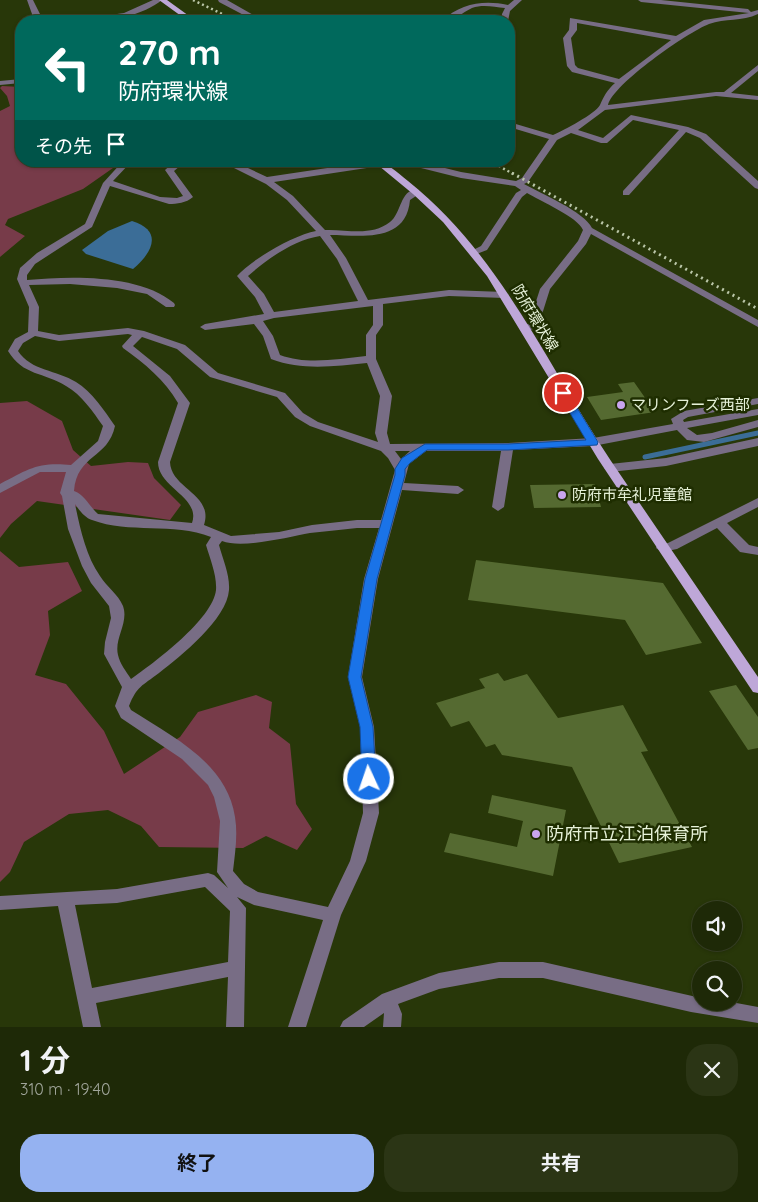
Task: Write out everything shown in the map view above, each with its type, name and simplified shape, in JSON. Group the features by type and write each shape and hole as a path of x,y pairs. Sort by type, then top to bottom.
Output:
{"main road":[{"path":"160,0 183,15"},
{"name":"防府環状線","path":"385,167 446,220 474,252 504,295 593,442 662,548 758,688"}],"street":[{"path":"30,0 36,15"},
{"path":"120,15 160,0"},
{"path":"224,0 221,1 248,15"},
{"path":"505,15 509,7 519,0"},
{"path":"641,0 757,12"},
{"path":"456,15 474,5 490,4 509,7"},
{"path":"603,108 604,101 621,82 693,28 709,22 742,18 757,12"},
{"path":"621,82 575,70 571,66 568,38 574,30 573,20 678,40"},
{"path":"727,94 728,91 758,67"},
{"path":"0,83 15,82"},
{"path":"474,252 484,248 519,195 525,180 554,138 570,130 603,108 727,94 758,98"},
{"path":"570,130 604,141 631,117 684,129 703,136 757,184"},
{"path":"515,126 554,138"},
{"path":"626,192 684,129"},
{"path":"33,333 31,325 35,310 33,299 23,283 22,274 29,263 41,254 62,244 90,224 93,211 112,176 124,167"},
{"path":"108,183 118,183 166,202 180,202 188,197 169,170 173,167"},
{"path":"238,167 267,180 324,233 356,281 364,303"},
{"path":"267,180 348,167"},
{"path":"429,167 521,187 571,214 586,225 588,230 583,242 545,289 534,325 525,329"},
{"path":"272,315 267,310 260,296 242,276 294,240 324,233 378,234 401,218 405,212 406,199 416,192"},
{"path":"588,230 596,232 758,324"},
{"path":"23,283 57,282 116,285 147,291 170,305"},
{"path":"204,327 257,320 272,315 449,293 504,295"},
{"path":"378,302 378,325 371,335 370,359 384,385 386,396 381,433 385,448 393,456 400,469"},
{"path":"257,320 268,336 275,357 284,362 310,363 370,359"},
{"path":"129,688 111,654 112,640 117,625 117,606 93,576 73,525 66,493 72,469 80,460 100,446 108,436 109,426 88,399 71,384 37,371 17,358 13,351 19,342 33,333 59,338 128,331 140,333 180,347 214,375 281,395 299,415 314,424 385,448 508,447 593,442 680,428 758,412"},
{"path":"140,333 127,346 146,359 175,387 184,403 164,462 164,472 173,482 190,495 198,507 200,522 197,527"},
{"path":"758,401 684,414 677,419 680,428 691,438 702,439 758,423"},
{"path":"610,468 666,462 758,442"},
{"path":"297,1027 333,915 358,861 371,813 367,727 355,677 371,579 400,469 406,460 425,447"},
{"path":"498,507 508,447"},
{"path":"0,489 37,469 49,467 72,469"},
{"path":"397,486 458,490"},
{"path":"66,493 76,496 84,509 94,517 118,521 197,527 230,540 279,536 312,529 357,524 386,524"},
{"path":"662,548 672,546 758,502"},
{"path":"718,523 745,549 758,550"},
{"path":"219,536 212,545 222,580 221,598 206,620 180,647 149,674 129,688 122,706 126,714 195,760 221,792 227,814 228,844 225,872 238,889 254,898 333,915"},
{"path":"0,903 117,896 208,880 238,908 235,1027"},
{"path":"65,900 92,1027"},
{"path":"86,997 236,968"},
{"path":"349,1027 388,1000 439,981 499,970 543,970 691,1004 758,1015"},
{"path":"388,1000 393,1014 392,1027"}],"shaded area":[{"path":"2,86 15,87 15,167 113,168 83,189 8,219 5,225 25,236 0,257 0,111 10,106 7,96 0,88"},
{"path":"27,401 62,421 73,450 91,466 128,462 148,463 154,478 181,505 170,520 37,501 11,524 0,538 0,403"},
{"path":"0,551 19,567 68,562 82,591 48,611 50,635 35,675 66,684 104,731 124,774 180,737 198,712 256,695 272,702 269,728 290,744 296,804 312,829 297,850 266,836 243,848 159,847 141,826 108,810 69,814 24,842 10,872 0,882"}],"water":[{"path":"132,221 148,230 152,243 140,263 133,269 86,254 82,250 108,231"}],"building":[{"name":"マリンフーズ西部","path":"634,382 655,412 601,420 587,397 623,392 618,384"},
{"path":"595,484 601,507 534,508 530,485"},
{"path":"476,560 663,583 702,643 646,655 625,620 468,600"},
{"path":"498,673 504,681 527,674 558,718 623,705 648,751 641,752 692,847 619,863 572,767 502,755 495,744 486,747 469,721 451,727 436,703 485,688 479,679"},
{"path":"736,685 758,717 758,748 748,750 709,691"},
{"path":"492,795 566,810 553,876 444,852 450,833 517,847 523,821 488,813"}],"waterway":[{"path":"645,457 758,433"}],"railway":[{"path":"193,0 224,15"},
{"path":"501,167 515,175"},
{"path":"512,173 758,309"}],"place":[{"name":"マリンフーズ西部","path":"621,405"},
{"name":"防府市牟礼児童館","path":"562,495"},
{"name":"防府市立江泊保育所","path":"536,834"}],"route":[{"path":"369,779 367,727 355,677 371,579 400,475 400,469 406,460 425,447 508,447 593,442 563,393"}]}
